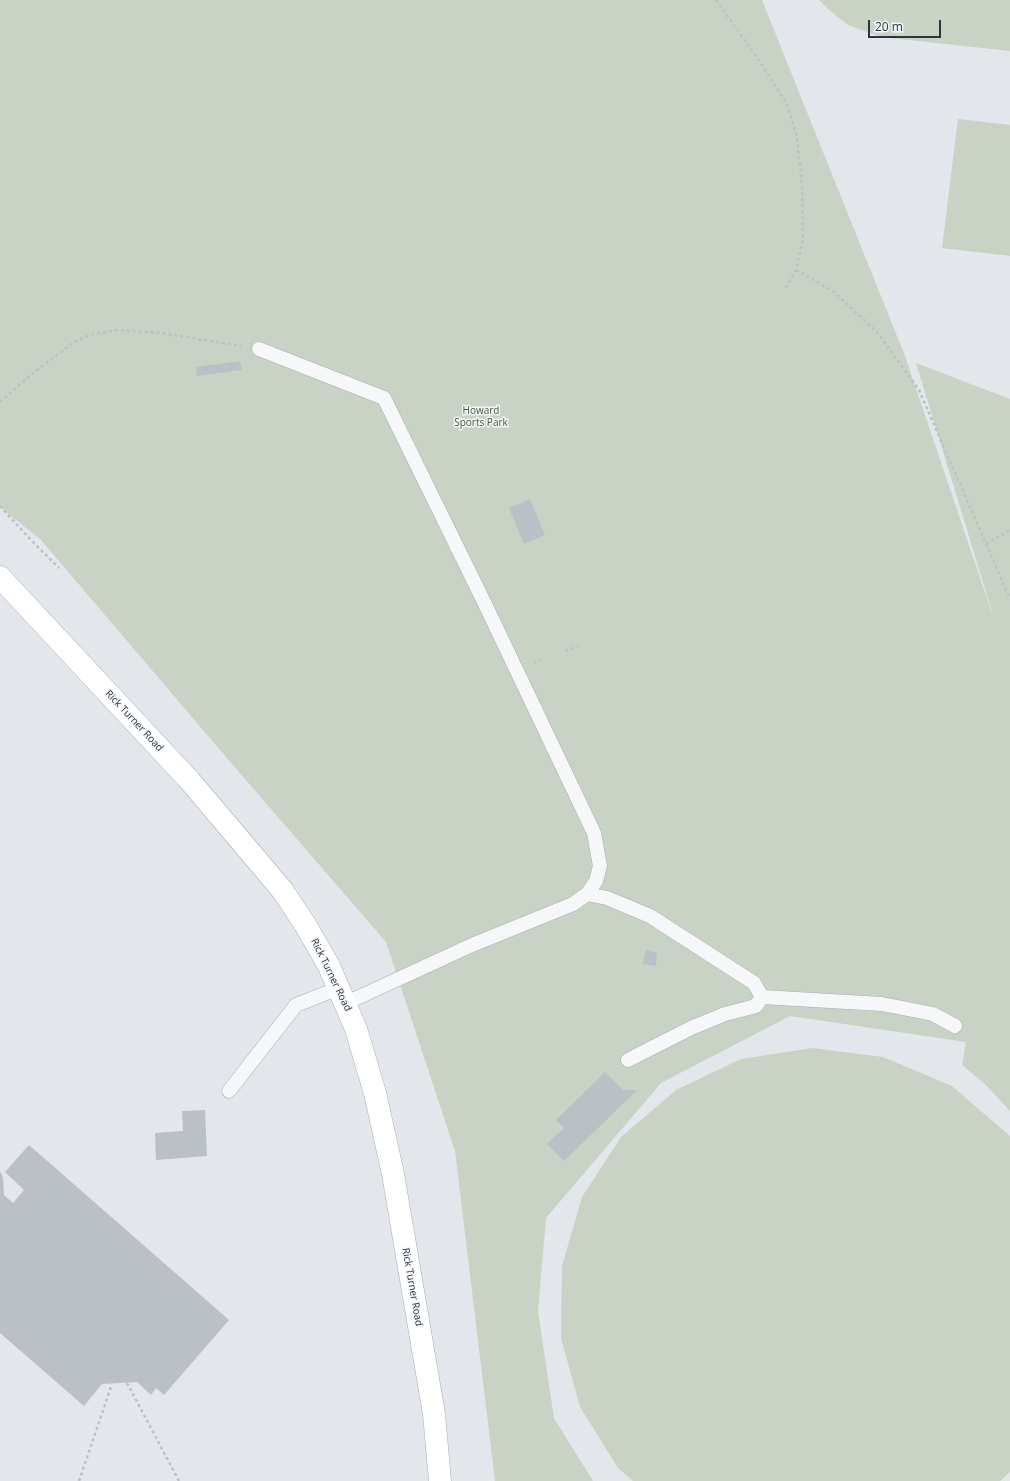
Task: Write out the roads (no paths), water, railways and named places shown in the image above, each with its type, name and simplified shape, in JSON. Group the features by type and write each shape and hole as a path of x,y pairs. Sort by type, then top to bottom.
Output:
{"main road":[{"name":"Rick Turner Road","path":"0,577 190,781 283,891 306,926 328,966 356,1030 375,1093 393,1174 434,1414 440,1481"}],"lane":[{"path":"229,1091 296,1005 342,996 572,904 587,894 596,881 600,866 594,833 384,398 259,349"},
{"path":"587,894 606,898 650,916 754,983 762,997"},
{"path":"762,997 882,1004 934,1014 955,1026"},
{"path":"628,1060 651,1047 725,1014 756,1006 762,997"}],"park label":[{"name":"Howard Sports Park","path":"481,416"}]}
